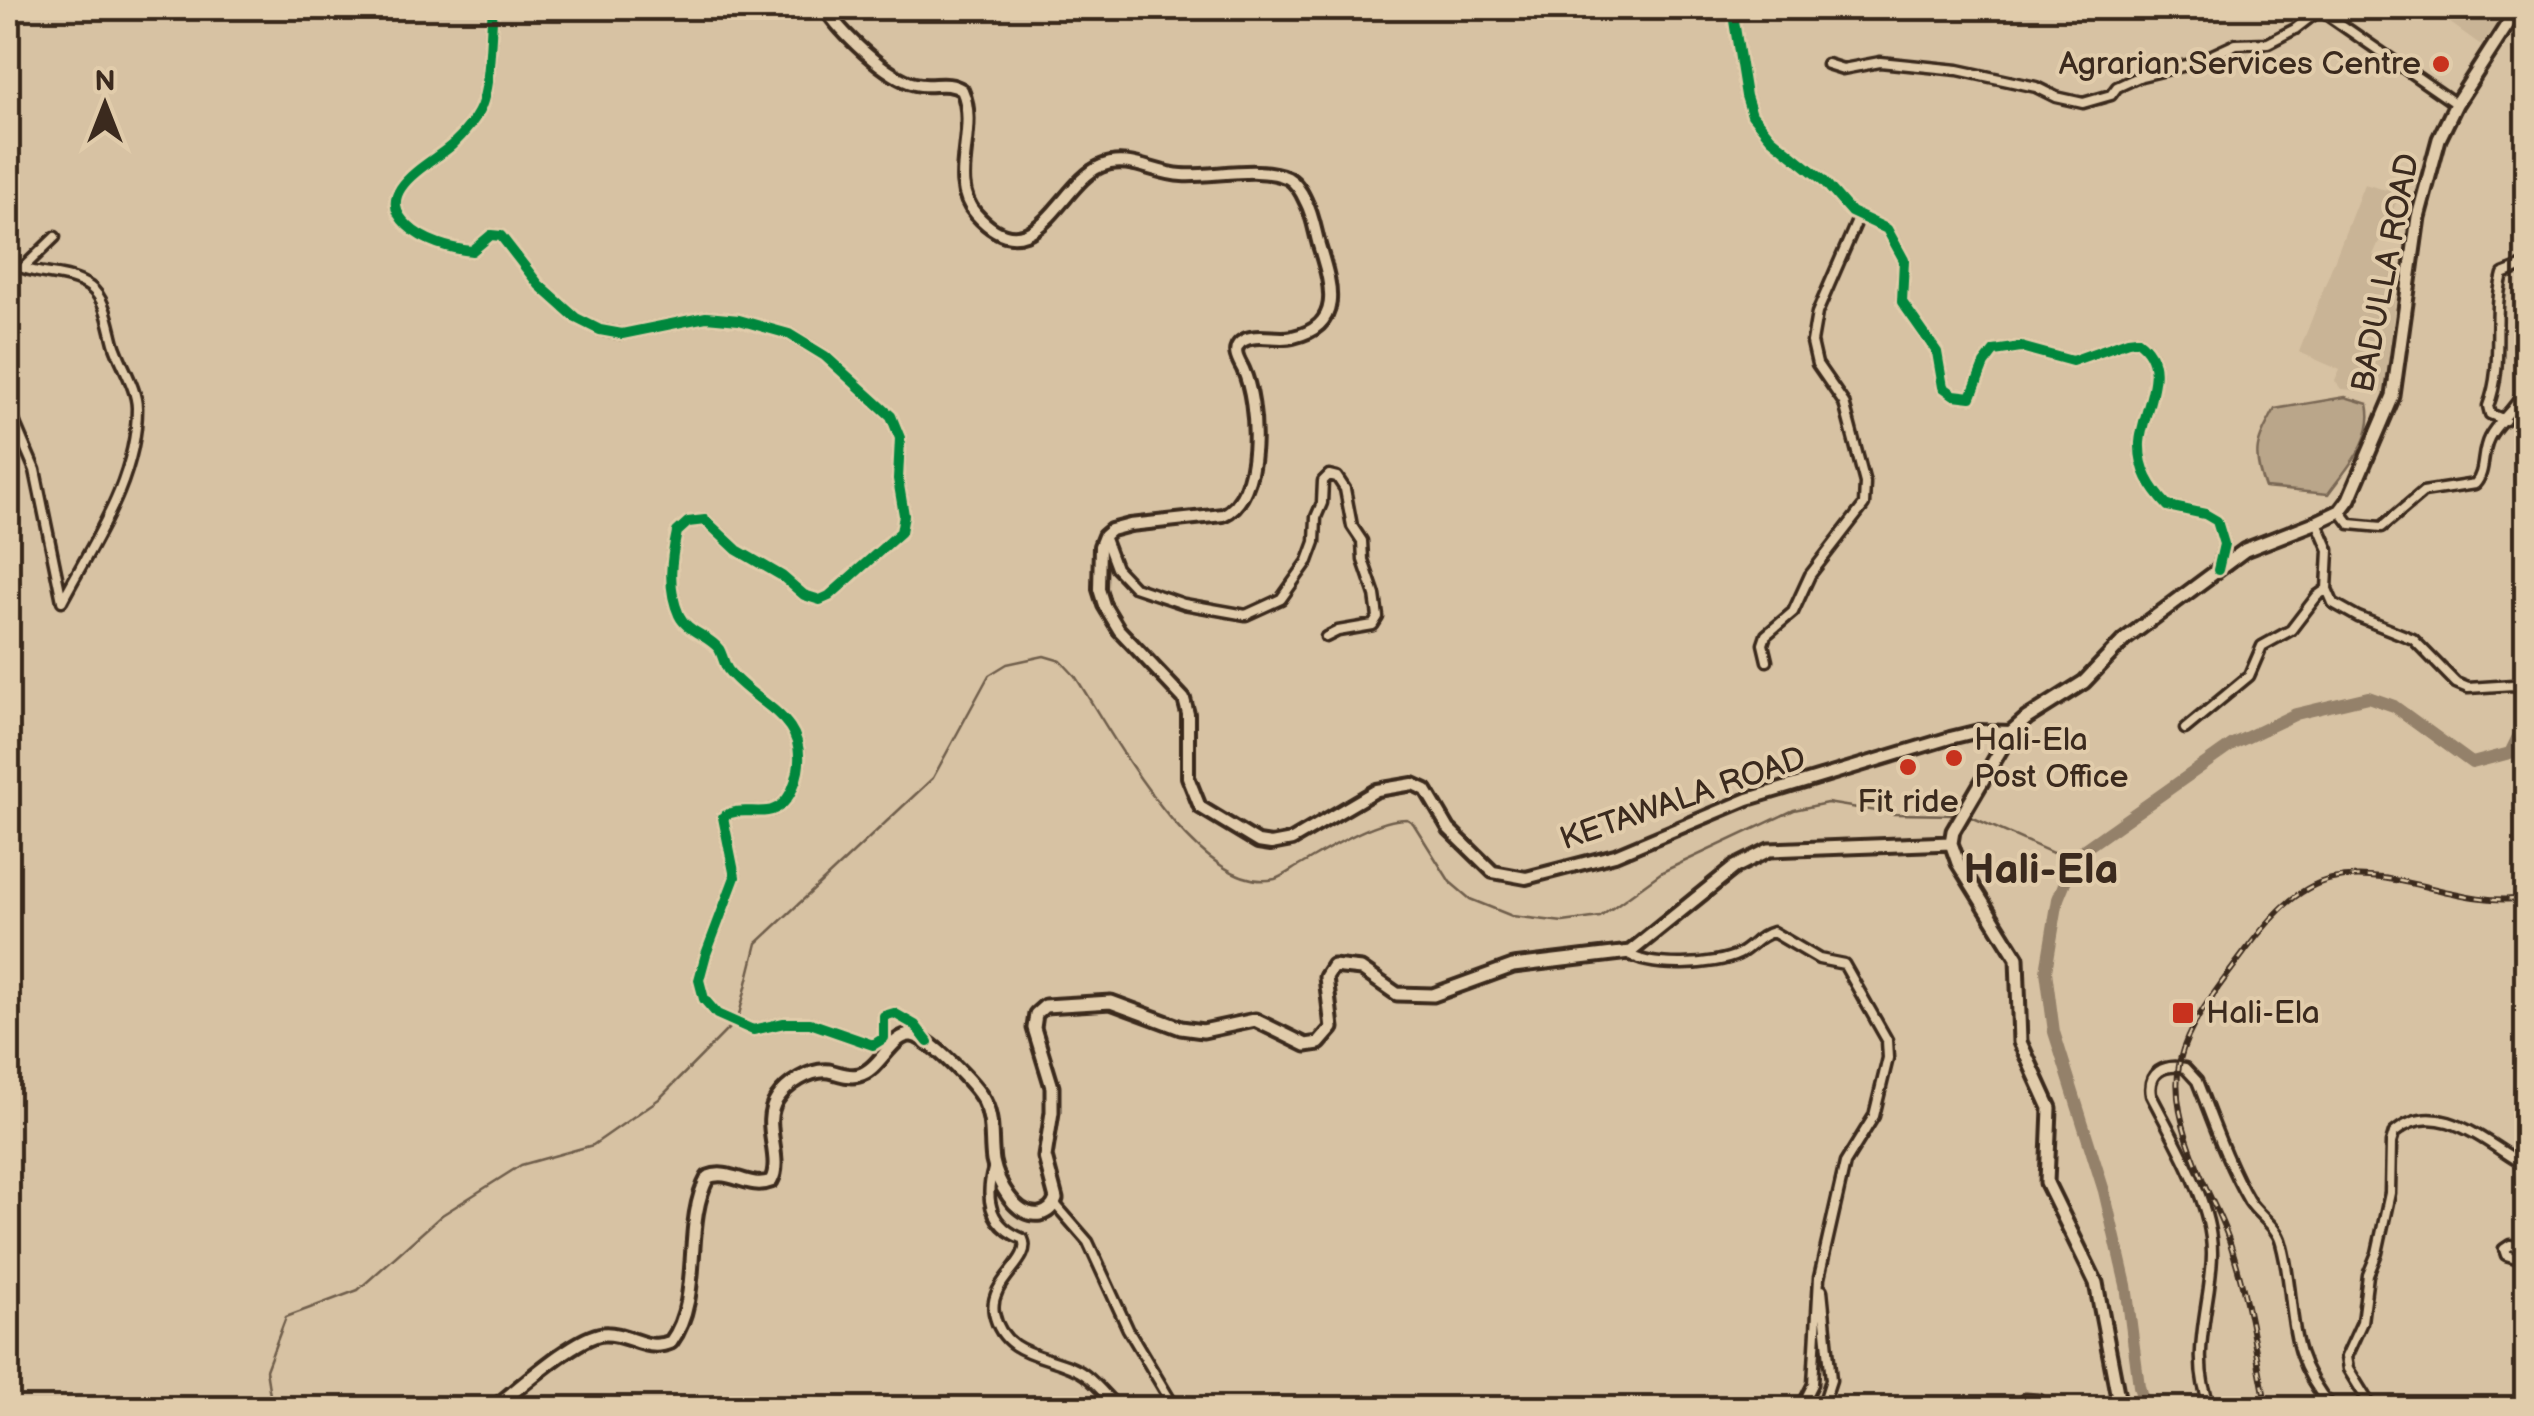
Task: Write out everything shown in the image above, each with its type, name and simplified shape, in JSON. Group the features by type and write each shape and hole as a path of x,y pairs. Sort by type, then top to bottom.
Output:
{"highway":[{"name":"BADULLA ROAD","path":"2340,511 2392,396 2418,217 2439,139 2456,104 2518,8"},
{"path":"2120,1408 2096,1283 2047,1183 2050,1108 2020,1042 2017,958 1958,863 1951,843 1954,828 2011,732 2084,682 2124,640 2245,550 2340,511"},
{"path":"494,1408 590,1338 612,1334 656,1347 671,1342 686,1305 700,1196 708,1177 722,1173 754,1184 771,1181 776,1172 771,1138 774,1105 787,1089 815,1072 862,1075 904,1036 928,1042 982,1096 991,1123 994,1165 1020,1208 1039,1214 1055,1204 1056,1194 1045,1157 1052,1087 1034,1028 1036,1014 1045,1006 1110,1002 1203,1032 1254,1020 1306,1045 1319,1044 1332,1028 1326,977 1333,966 1361,969 1390,991 1421,996 1448,991 1513,966 1627,953 1735,866 1769,850 1951,843"}],"main road":[{"path":"825,8 870,56 900,80 924,86 954,85 962,90 970,126 964,194 976,214 1009,235 1021,235 1046,223 1086,176 1102,165 1119,162 1179,175 1270,174 1288,178 1298,186 1308,204 1333,295 1329,310 1317,325 1297,336 1242,341 1237,348 1237,360 1248,385 1254,460 1242,501 1223,516 1130,524 1104,536"},
{"name":"KETAWALA ROAD","path":"1104,536 1098,556 1104,605 1119,630 1179,692 1187,706 1187,762 1192,791 1200,807 1258,842 1292,840 1376,790 1413,784 1426,790 1448,829 1494,872 1526,878 1615,855 1766,793 1964,734 2011,732"}],"street":[{"path":"492,8 483,102 452,145 404,180 398,197 401,219 426,238 461,250 472,251 492,234 501,236 539,286 576,318 600,330 622,334 706,318 739,320 790,334 825,356 892,416 900,438 898,479 904,515 900,532 878,555 820,600 804,596 782,576 737,550 705,520 688,522 676,532 670,576 680,618 718,648 728,671 767,703 794,734 800,749 797,776 780,806 769,811 737,810 723,817 735,876 699,980 704,999 717,1014 745,1028 810,1023 873,1044 884,1038 884,1016 894,1013 915,1025 928,1042"},
{"path":"1732,8 1737,53 1752,115 1771,138 1823,180 1851,212 1887,228 1900,250 1905,270 1900,290 1902,302 1934,344 1943,387 1964,398 1975,392 1984,364 1994,351 2021,347 2072,361 2128,341 2137,340 2144,345 2154,366 2156,385 2140,445 2146,478 2168,506 2217,521 2224,544 2218,570"},
{"path":"1827,64 1843,68 1880,62 1958,70 2036,87 2056,97 2084,103 2111,95 2117,86 2142,76 2195,63 2236,44 2268,43 2295,30 2320,8 2456,104"},
{"path":"1766,661 1766,635 1792,612 1810,575 1864,505 1865,483 1844,403 1817,364 1812,342 1817,313 1859,216"},
{"path":"8,407 36,470 62,601 114,510 138,404 103,305 91,288 63,275 38,274 24,268 55,237"},
{"path":"2506,420 2490,414 2488,406 2499,338 2496,297 2503,274 2526,265"},
{"path":"2340,511 2350,524 2382,527 2423,492 2476,484 2481,478 2488,439 2517,407 2523,392"},
{"path":"1104,536 1116,568 1134,587 1184,604 1246,615 1281,599 1308,561 1315,542 1323,481 1329,475 1338,477 1345,489 1352,526 1362,541 1378,618 1373,625 1326,637"},
{"path":"2318,522 2329,550 2327,590 2333,603 2413,640 2456,683 2468,688 2513,684 2524,689"},
{"path":"2186,729 2249,676 2262,646 2292,630 2317,596 2327,590"},
{"path":"1627,953 1633,958 1663,963 1708,962 1740,954 1762,935 1773,932 1819,959 1844,964 1887,1040 1888,1058 1874,1116 1844,1162 1820,1278 1813,1384 1802,1408"},
{"path":"2211,1408 2200,1348 2212,1255 2210,1234 2191,1175 2151,1096 2149,1085 2155,1073 2166,1066 2185,1068 2197,1081 2252,1206 2281,1238 2294,1338 2304,1366 2332,1408"},
{"path":"2372,1408 2348,1370 2346,1356 2362,1322 2368,1275 2390,1193 2394,1133 2414,1122 2448,1120 2526,1166"},
{"path":"994,1165 987,1190 994,1215 1006,1233 1023,1239 1026,1246 996,1291 994,1310 999,1326 1014,1347 1084,1374 1118,1408"},
{"path":"1055,1204 1088,1242 1128,1330 1175,1408"},
{"path":"2526,1247 2510,1245 2504,1249 2506,1255 2526,1261"},
{"path":"1820,1278 1830,1380 1822,1408"},
{"path":"2018,1408 2025,1400 2039,1400 2044,1408"}],"shaded area":[{"path":"2459,8 2507,9 2481,45 2449,22"},
{"path":"2364,184 2400,194 2373,255 2400,265 2384,392 2341,389 2335,381 2340,370 2299,352"},
{"path":"2345,397 2368,404 2368,429 2358,452 2328,494 2265,488 2258,465 2258,447 2275,409"}],"waterway":[{"path":"738,1019 757,943 933,778 989,675 1007,664 1044,656 1061,661 1075,676 1134,769 1188,837 1217,862 1246,878 1275,879 1367,829 1407,819 1450,882 1470,899 1512,916 1563,922 1600,917 1662,872 1794,810 1827,803 1894,814 1956,815"},
{"path":"2145,1408 2126,1285 2104,1191 2054,1032 2046,971 2058,899 2073,862 2083,850 2233,744 2296,714 2368,697 2394,706 2472,763 2510,753 2526,720"},
{"path":"1969,816 2073,862"},
{"path":"272,1408 266,1370 286,1317 358,1290 442,1215 521,1165 593,1145 659,1099 732,1025"}],"railway":[{"path":"2267,1408 2237,1266 2180,1111 2177,1083 2180,1058 2189,1034 2222,982 2264,928 2294,897 2319,883 2356,876 2477,897 2526,898"}],"cycle path":[{"path":"493,8 488,79 481,107 456,141 400,190 396,201 398,213 408,226 438,243 472,251 491,235 501,236 539,285 576,318 600,330 622,334 706,317 739,320 789,334 825,356 891,416 900,438 898,479 904,515 901,532 829,596 820,600 804,595 782,576 737,550 705,520 688,522 677,532 672,584 675,605 683,621 714,644 728,670 787,724 799,752 796,780 781,805 768,811 737,812 723,817 735,877 699,980 704,999 717,1014 753,1030 784,1023 810,1023 873,1045 884,1038 884,1016 894,1013 915,1025 928,1042"},
{"path":"1732,8 1752,115 1771,138 1823,180 1851,212 1887,229 1904,260 1902,302 1937,352 1943,387 1954,395 1971,397 1984,364 1994,351 2021,347 2072,361 2128,341 2137,340 2148,350 2155,375 2140,443 2144,470 2168,506 2205,514 2217,521 2224,544 2218,570"}],"place":[{"name":"Agrarian Services Centre","path":"2441,64"},
{"name":"Hali-Ela Post Office","path":"1954,758"},
{"name":"Fit ride","path":"1908,767"},
{"name":"Hali-Ela","path":"2183,1013"}],"district":[{"name":"Hali-Ela","path":"2041,870"}]}
